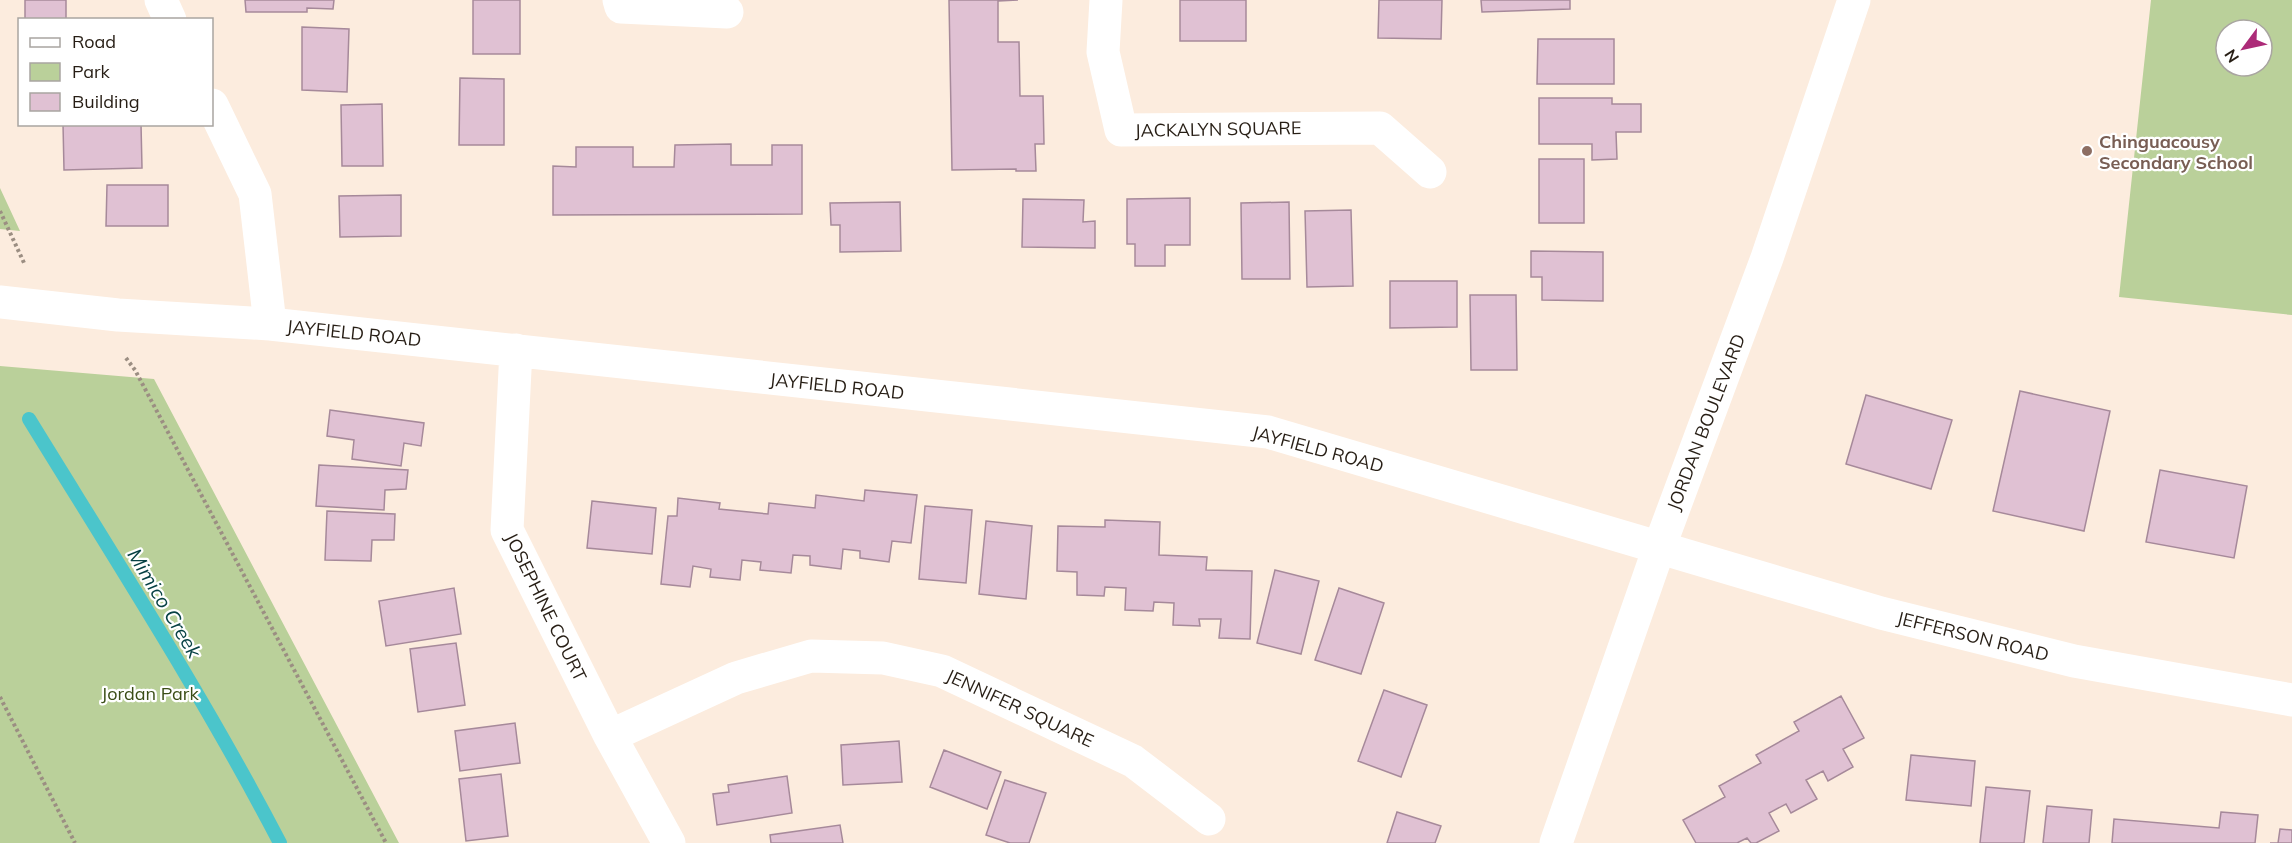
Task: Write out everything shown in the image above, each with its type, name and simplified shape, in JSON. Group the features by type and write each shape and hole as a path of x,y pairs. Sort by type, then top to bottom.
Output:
{"street":[{"path":"160,0 169,18"},
{"path":"619,0 621,7 727,12"},
{"name":"JACKALYN SQUARE","path":"1106,0 1103,52 1122,130 1380,128 1430,172"},
{"name":"JORDAN BOULEVARD","path":"1556,843 1659,548 1767,258 1854,0"},
{"path":"213,107 255,194 270,324"},
{"name":"JAYFIELD ROAD","path":"0,302 92,312 270,324 1268,432 1659,548"},
{"name":"JOSEPHINE COURT","path":"516,350 507,530 610,736 669,843"},
{"name":"JEFFERSON ROAD","path":"1659,548 1881,613 2074,661 2292,700"},
{"name":"JENNIFER SQUARE","path":"610,736 736,678 800,659 811,656 883,658 942,671 1133,761 1209,819"}],"path":[{"path":"0,211 29,273"},
{"path":"92,312 135,370 386,843"},
{"path":"0,697 75,843"}],"green space":[{"path":"2151,0 2292,0 2292,315 2119,297"},
{"path":"0,188 20,231 0,229"},
{"name":"Jordan Park","path":"0,366 154,379 399,843 0,843"}],"building":[{"path":"25,0 66,0 66,18 25,18"},
{"path":"245,0 334,0 333,9 307,8 307,12 246,12"},
{"path":"473,0 520,0 520,54 473,54"},
{"path":"949,0 1018,0 998,1 998,42 1019,42 1020,96 1043,96 1044,144 1035,144 1036,171 952,170"},
{"path":"1180,0 1246,0 1246,41 1180,41"},
{"path":"1379,0 1442,0 1441,39 1378,38"},
{"path":"1481,0 1570,0 1570,9 1482,12"},
{"path":"302,27 349,29 347,92 302,90"},
{"path":"1538,39 1614,39 1614,84 1537,84"},
{"path":"460,78 504,79 504,145 459,145"},
{"path":"1539,98 1612,98 1612,104 1641,104 1641,132 1616,132 1617,159 1592,160 1592,144 1539,144"},
{"path":"382,104 383,166 342,166 341,105"},
{"path":"63,126 141,126 142,168 64,170"},
{"path":"731,144 731,165 772,165 772,145 802,145 802,214 553,215 553,166 576,167 576,147 633,147 633,167 674,167 675,145"},
{"path":"1539,159 1584,159 1584,223 1539,223"},
{"path":"107,185 168,185 168,226 106,226"},
{"path":"401,195 401,236 340,237 339,196"},
{"path":"1190,198 1190,245 1165,245 1165,266 1135,266 1135,244 1127,244 1127,199"},
{"path":"1023,199 1084,200 1083,222 1095,221 1095,248 1022,247"},
{"path":"900,202 901,251 840,252 840,225 831,225 830,203"},
{"path":"1289,202 1290,279 1242,279 1241,203"},
{"path":"1351,210 1353,286 1307,287 1305,211"},
{"path":"1531,251 1603,252 1603,301 1542,300 1542,277 1531,277"},
{"path":"1390,281 1457,281 1457,327 1390,328"},
{"path":"1470,295 1516,295 1517,370 1471,370"},
{"path":"2020,391 2110,411 2084,531 1993,511"},
{"path":"1866,395 1952,420 1931,489 1846,464"},
{"path":"330,410 424,423 421,446 404,443 401,466 352,459 354,440 327,436"},
{"path":"319,465 408,470 406,489 385,490 384,510 316,506"},
{"path":"2160,470 2247,486 2234,558 2146,542"},
{"path":"865,490 917,495 911,543 892,541 889,562 860,558 860,551 843,549 841,569 810,565 810,556 793,555 791,573 760,570 761,562 742,560 740,580 710,577 711,569 693,566 690,587 661,584 668,516 677,516 678,498 720,503 719,509 768,514 769,503 815,508 816,495 864,501"},
{"path":"592,501 656,508 652,554 587,548"},
{"path":"925,506 972,510 966,583 919,579"},
{"path":"327,511 395,514 394,540 372,540 371,561 325,560"},
{"path":"1105,520 1160,522 1159,555 1207,557 1206,570 1252,571 1250,639 1219,638 1221,619 1199,619 1200,626 1173,625 1174,603 1154,602 1153,611 1125,610 1126,588 1105,587 1104,596 1077,595 1077,572 1057,571 1058,526 1105,527"},
{"path":"986,521 1032,526 1026,599 979,594"},
{"path":"1275,570 1319,581 1301,654 1257,643"},
{"path":"454,588 461,634 386,646 379,601"},
{"path":"1339,588 1384,603 1361,674 1315,660"},
{"path":"456,643 465,705 418,712 410,649"},
{"path":"1384,690 1427,705 1401,777 1358,761"},
{"path":"1841,696 1864,738 1843,749 1853,767 1828,781 1823,771 1806,780 1817,799 1791,813 1786,804 1769,813 1779,831 1756,843 1751,843 1747,838 1737,843 1696,843 1683,820 1725,797 1719,786 1761,763 1756,755 1799,731 1794,722"},
{"path":"515,723 520,763 460,771 455,731"},
{"path":"899,741 902,782 843,785 841,745"},
{"path":"944,750 1001,772 987,809 930,787"},
{"path":"1911,755 1975,761 1971,806 1906,800"},
{"path":"501,774 508,836 466,841 459,779"},
{"path":"787,776 792,813 717,825 713,794 729,792 728,785"},
{"path":"1005,780 1046,793 1029,843 1010,843 986,835"},
{"path":"1986,787 2030,791 2024,843 1980,843"},
{"path":"2047,806 2092,810 2089,843 2043,843"},
{"path":"1397,812 1441,826 1435,843 1387,843"},
{"path":"2221,812 2258,815 2255,843 2112,843 2114,819 2219,828"},
{"path":"840,825 843,843 771,843 770,835"},
{"path":"2280,829 2292,830 2292,843 2278,843"}],"waterway":[{"name":"Mimico Creek","path":"29,419 190,682 280,843"}],"place":[{"name":"Chinguacousy Secondary School","path":"2087,151"}]}
